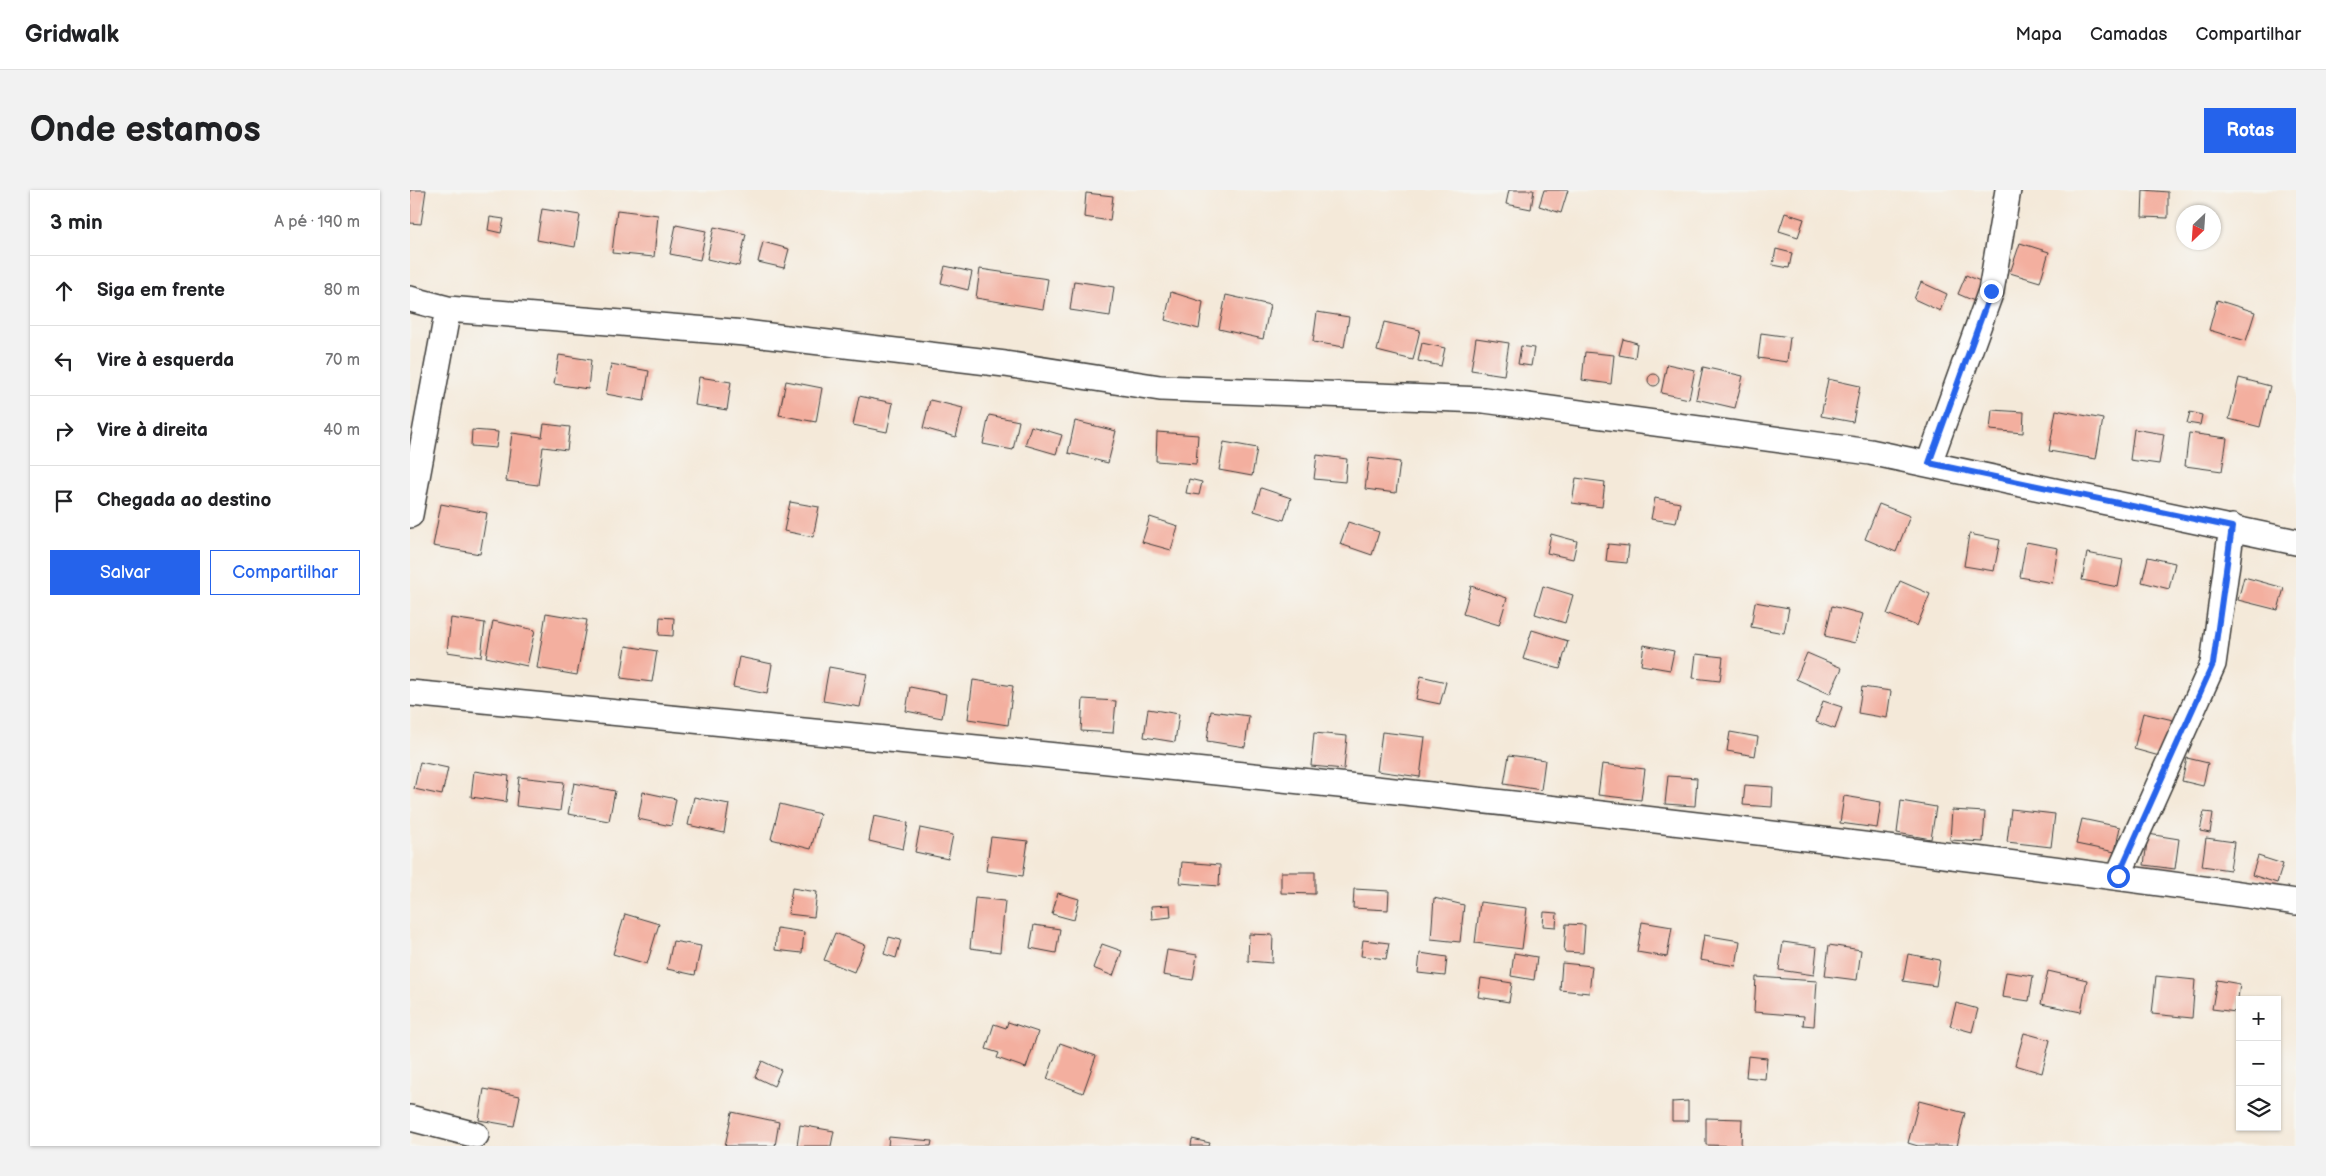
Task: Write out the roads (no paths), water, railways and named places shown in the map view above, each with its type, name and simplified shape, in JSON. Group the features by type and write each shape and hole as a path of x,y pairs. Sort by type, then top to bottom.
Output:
{"street":[{"path":"1929,463 1991,291 2008,190"},
{"path":"410,299 448,309 745,334 1005,364 1160,388 1484,400 1870,452 2296,542"},
{"path":"410,515 448,309"},
{"path":"2118,876 2213,664 2232,527"},
{"path":"410,693 1137,763 2118,876 2296,902"},
{"path":"410,1118 476,1135"}]}
